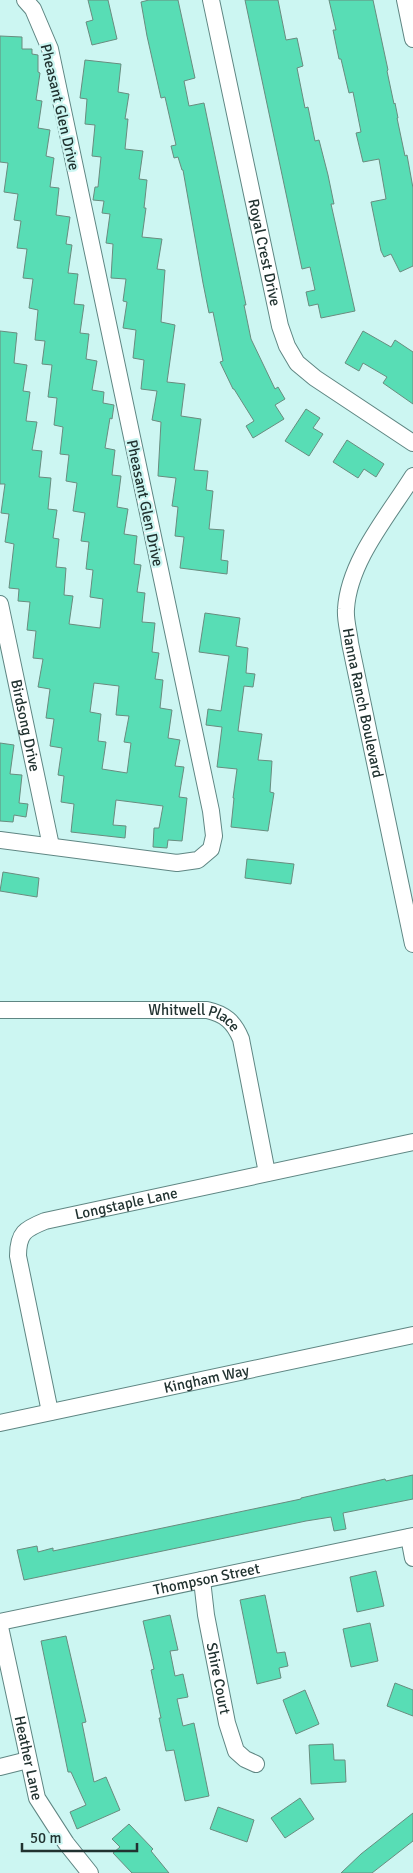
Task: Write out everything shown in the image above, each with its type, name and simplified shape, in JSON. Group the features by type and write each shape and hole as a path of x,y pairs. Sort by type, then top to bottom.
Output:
{"street":[{"name":"Pheasant Glen Drive","path":"0,840 177,864 198,860 212,849 214,836 211,811 50,49 33,9 25,0"},
{"name":"Royal Crest Drive","path":"211,0 280,326 287,346 297,363 314,378 413,443"},
{"path":"405,0 413,38"},
{"name":"Hanna Ranch Boulevard","path":"413,476 361,556 350,582 346,610 350,643 413,944"},
{"name":"Birdsong Drive","path":"0,604 51,846"},
{"name":"Whitwell Place","path":"0,1010 207,1010 219,1013 229,1019 242,1040 267,1173"},
{"name":"Longstaple Lane","path":"50,1412 18,1256 18,1243 23,1232 45,1221 413,1142"},
{"name":"Kingham Way","path":"0,1423 413,1335"},
{"path":"411,1536 413,1558"},
{"name":"Thompson Street","path":"0,1622 411,1536"},
{"name":"Shire Court","path":"202,1580 206,1615 227,1723 236,1751 245,1759 256,1764"},
{"name":"Heather Lane","path":"0,1627 37,1798 66,1843 90,1873"},
{"path":"0,1767 28,1760"}],"building":[{"path":"88,0 108,0 117,39 92,45 86,22 93,20"},
{"path":"149,0 178,0 195,78 184,81 189,106 204,103 246,305 244,305 251,339 275,389 278,387 285,399 275,405 284,419 253,438 246,426 254,421 233,389 220,362 223,361 213,312 209,313 183,170 178,157 174,158 171,146 176,145 165,97 161,98 147,36 141,2"},
{"path":"245,0 278,0 286,40 297,38 303,66 297,68 305,108 308,107 315,141 319,140 328,175 334,204 331,204 355,311 321,318 318,304 309,306 306,292 315,290 310,267 302,269"},
{"path":"329,0 373,0 413,188 413,266 400,272 391,254 384,257 381,251 371,202 386,199 379,159 363,162 356,133 361,132 353,92 349,93 341,59 339,59 333,30 336,30"},
{"path":"0,36 22,37 22,49 32,49 32,54 38,55 38,72 40,73 36,100 42,101 38,128 50,130 46,156 54,158 50,187 59,188 56,215 70,217 66,244 72,245 68,273 78,274 74,304 84,305 80,333 89,334 86,359 97,361 92,390 104,392 103,403 114,405 105,448 115,450 112,475 121,476 117,507 128,509 124,534 137,536 134,564 141,565 137,592 145,593 142,622 155,623 152,652 159,653 155,679 163,680 160,708 172,710 168,738 180,740 175,766 184,767 179,797 187,798 182,841 168,840 167,848 153,847 154,828 159,828 163,806 116,800 113,825 126,826 125,838 71,832 74,804 61,802 64,776 58,775 62,748 50,746 54,719 46,718 50,689 38,687 43,659 33,658 36,631 27,630 30,602 18,601 19,589 9,588 14,544 5,542 9,514 1,513 5,484 0,484 0,331 17,333 14,363 27,365 23,391 30,392 26,421 37,422 32,450 42,451 39,477 51,478 48,509 57,510 53,538 59,539 56,567 66,568 64,595 73,596 69,624 100,628 103,599 90,597 93,570 86,569 89,542 81,541 85,513 73,511 77,483 66,481 69,455 60,454 63,427 54,425 57,398 48,397 52,365 42,364 45,341 35,340 38,310 29,308 33,279 23,278 27,249 17,248 21,221 14,220 18,194 4,192 8,163 0,162","holes":["94,683 119,686 116,715 129,716 124,742 131,743 127,773 102,769 106,742 98,741 101,714 90,712"]},
{"path":"85,60 121,64 118,92 129,94 125,119 128,119 125,149 143,151 139,179 147,180 142,237 162,239 157,269 165,270 161,322 175,325 167,382 185,384 181,416 201,419 194,470 208,471 206,490 213,491 209,529 224,530 221,560 228,561 227,574 180,568 184,537 175,536 178,507 172,506 176,478 158,476 161,422 152,420 157,391 141,389 144,360 133,358 136,330 123,328 127,302 123,301 126,279 111,278 113,244 106,243 110,214 102,213 104,201 93,200 95,187 98,187 101,157 92,156 95,125 85,124 87,99 80,98"},
{"path":"363,331 391,347 395,340 413,352 413,404 383,383 387,377 363,363 359,371 345,363"},
{"path":"306,409 320,418 313,428 323,434 309,456 285,441"},
{"path":"347,440 384,464 376,477 364,469 358,478 333,462"},
{"path":"205,613 240,618 236,646 248,648 246,673 255,674 253,687 244,686 238,731 262,734 258,760 272,761 270,792 274,793 268,831 231,827 237,769 217,767 222,727 206,725 208,709 221,711 229,656 199,652"},
{"path":"0,743 14,745 10,774 22,775 19,803 28,804 26,817 14,815 13,822 0,821"},
{"path":"247,859 294,864 291,884 245,878"},
{"path":"3,872 39,878 37,897 0,891"},
{"path":"413,1475 413,1499 343,1513 346,1529 334,1531 331,1517 24,1580 17,1550 37,1546 38,1552 53,1548 53,1551 301,1499 385,1479 386,1481"},
{"path":"376,1571 384,1606 357,1612 350,1577"},
{"path":"265,1595 277,1653 285,1652 288,1666 279,1668 281,1678 257,1684 240,1600"},
{"path":"170,1615 178,1650 170,1651 175,1676 183,1674 188,1697 177,1699 183,1726 194,1723 209,1796 185,1801 174,1750 166,1751 151,1670 154,1669 143,1621"},
{"path":"370,1623 378,1661 351,1667 343,1629"},
{"path":"66,1636 86,1722 82,1723 94,1782 106,1777 120,1810 77,1829 70,1812 86,1805 71,1772 68,1772 41,1641"},
{"path":"395,1683 413,1690 413,1716 387,1706"},
{"path":"305,1690 319,1724 296,1734 283,1700"},
{"path":"333,1744 334,1760 345,1760 346,1782 311,1784 309,1745"},
{"path":"300,1798 314,1819 285,1838 271,1818"},
{"path":"218,1807 254,1820 247,1842 210,1829"},
{"path":"413,1813 413,1841 372,1873 341,1873 361,1854"},
{"path":"129,1824 153,1849 151,1851 169,1873 132,1873 113,1853 120,1847 112,1839"}]}
